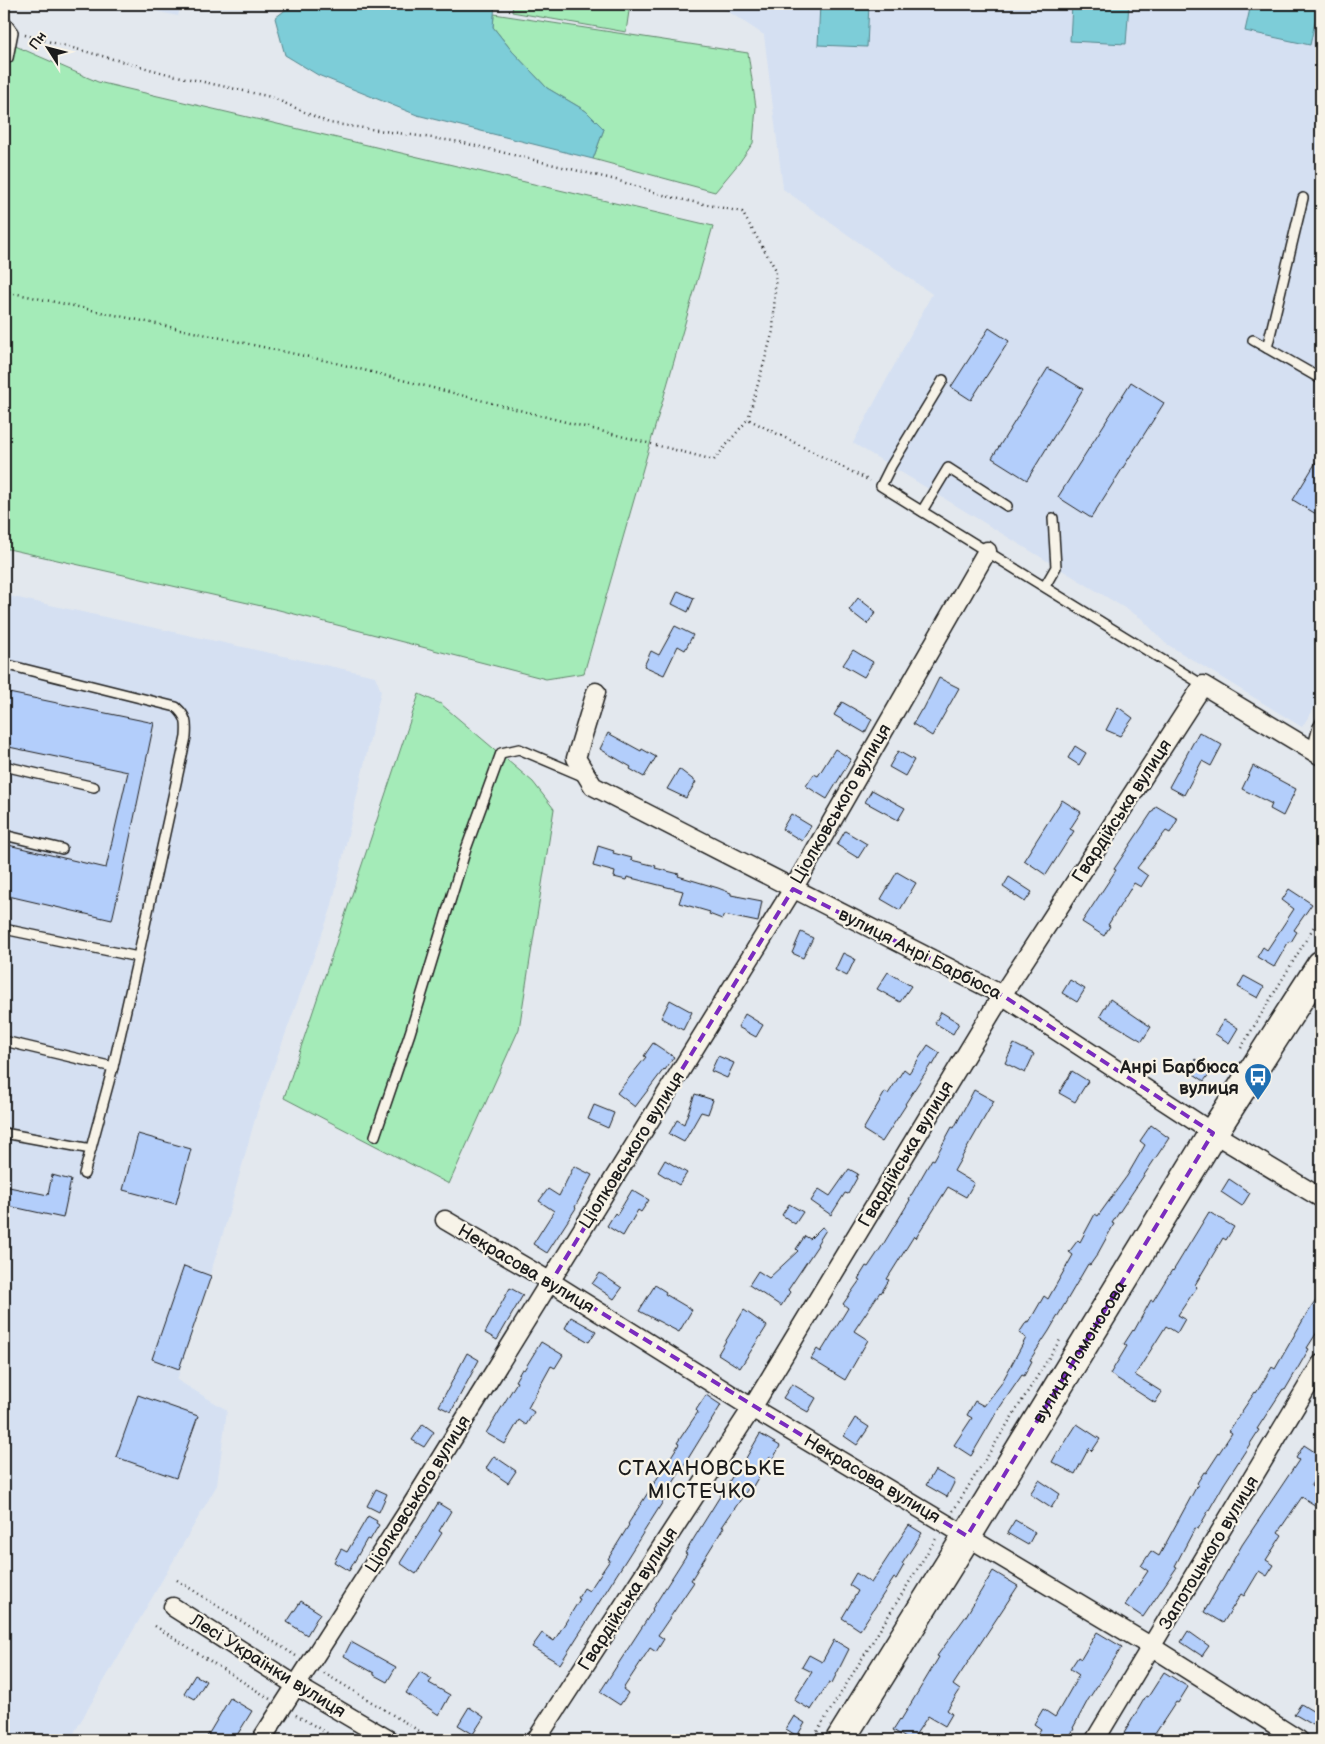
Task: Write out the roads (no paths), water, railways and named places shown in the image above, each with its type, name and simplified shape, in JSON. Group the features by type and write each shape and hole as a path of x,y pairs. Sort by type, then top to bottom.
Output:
{"main road":[{"name":"вулиця Ломоносова","path":"840,1740 956,1530 1321,965"}],"street":[{"name":"Ціолковського вулиця","path":"261,1740 297,1686 551,1282 793,889 987,551"},
{"path":"1203,685 1317,753"},
{"name":"Гвардійська вулиця","path":"536,1740 752,1408 1002,995 1203,685"},
{"name":"вулиця Анрі Барбюса","path":"596,692 576,758 593,786 1002,995 1212,1133 1321,1198"},
{"name":"Некрасова вулиця","path":"445,1220 551,1282 752,1408 1152,1647 1299,1740"},
{"name":"Запотоцького вулиця","path":"1095,1740 1321,1364"},
{"name":"Лесі Українки вулиця","path":"173,1607 297,1686 389,1740"}],"lane":[{"path":"4,20 14,32 8,58"},
{"path":"1267,348 1303,198"},
{"path":"1253,340 1321,379"},
{"path":"943,380 891,466 882,486 1203,685"},
{"path":"922,511 948,468 1007,506"},
{"path":"1045,586 1056,566 1053,518"},
{"path":"4,664 176,707 184,715 187,726 186,738 113,1067 84,1174"},
{"path":"1317,753 1318,727 1321,722"},
{"path":"375,1136 410,1033 466,849 501,753 519,748 588,778"},
{"path":"4,766 94,787"},
{"path":"4,835 62,849"},
{"path":"4,929 138,957"},
{"path":"4,1041 113,1067"},
{"path":"4,1133 90,1149"}],"water":[{"path":"293,4 495,4 493,27 512,51 547,88 586,111 604,129 593,159 417,115 318,75 285,55 275,18"},
{"path":"820,4 869,4 867,47 818,45"},
{"path":"1072,4 1129,4 1126,44 1070,41"},
{"path":"1251,4 1319,4 1310,45 1245,31"}],"place":[{"name":"Анрі Барбюса вулиця","path":"1258,1101"}],"district":[{"name":"СТАХАНОВСЬКЕ МІСТЕЧКО","path":"702,1480"}]}
